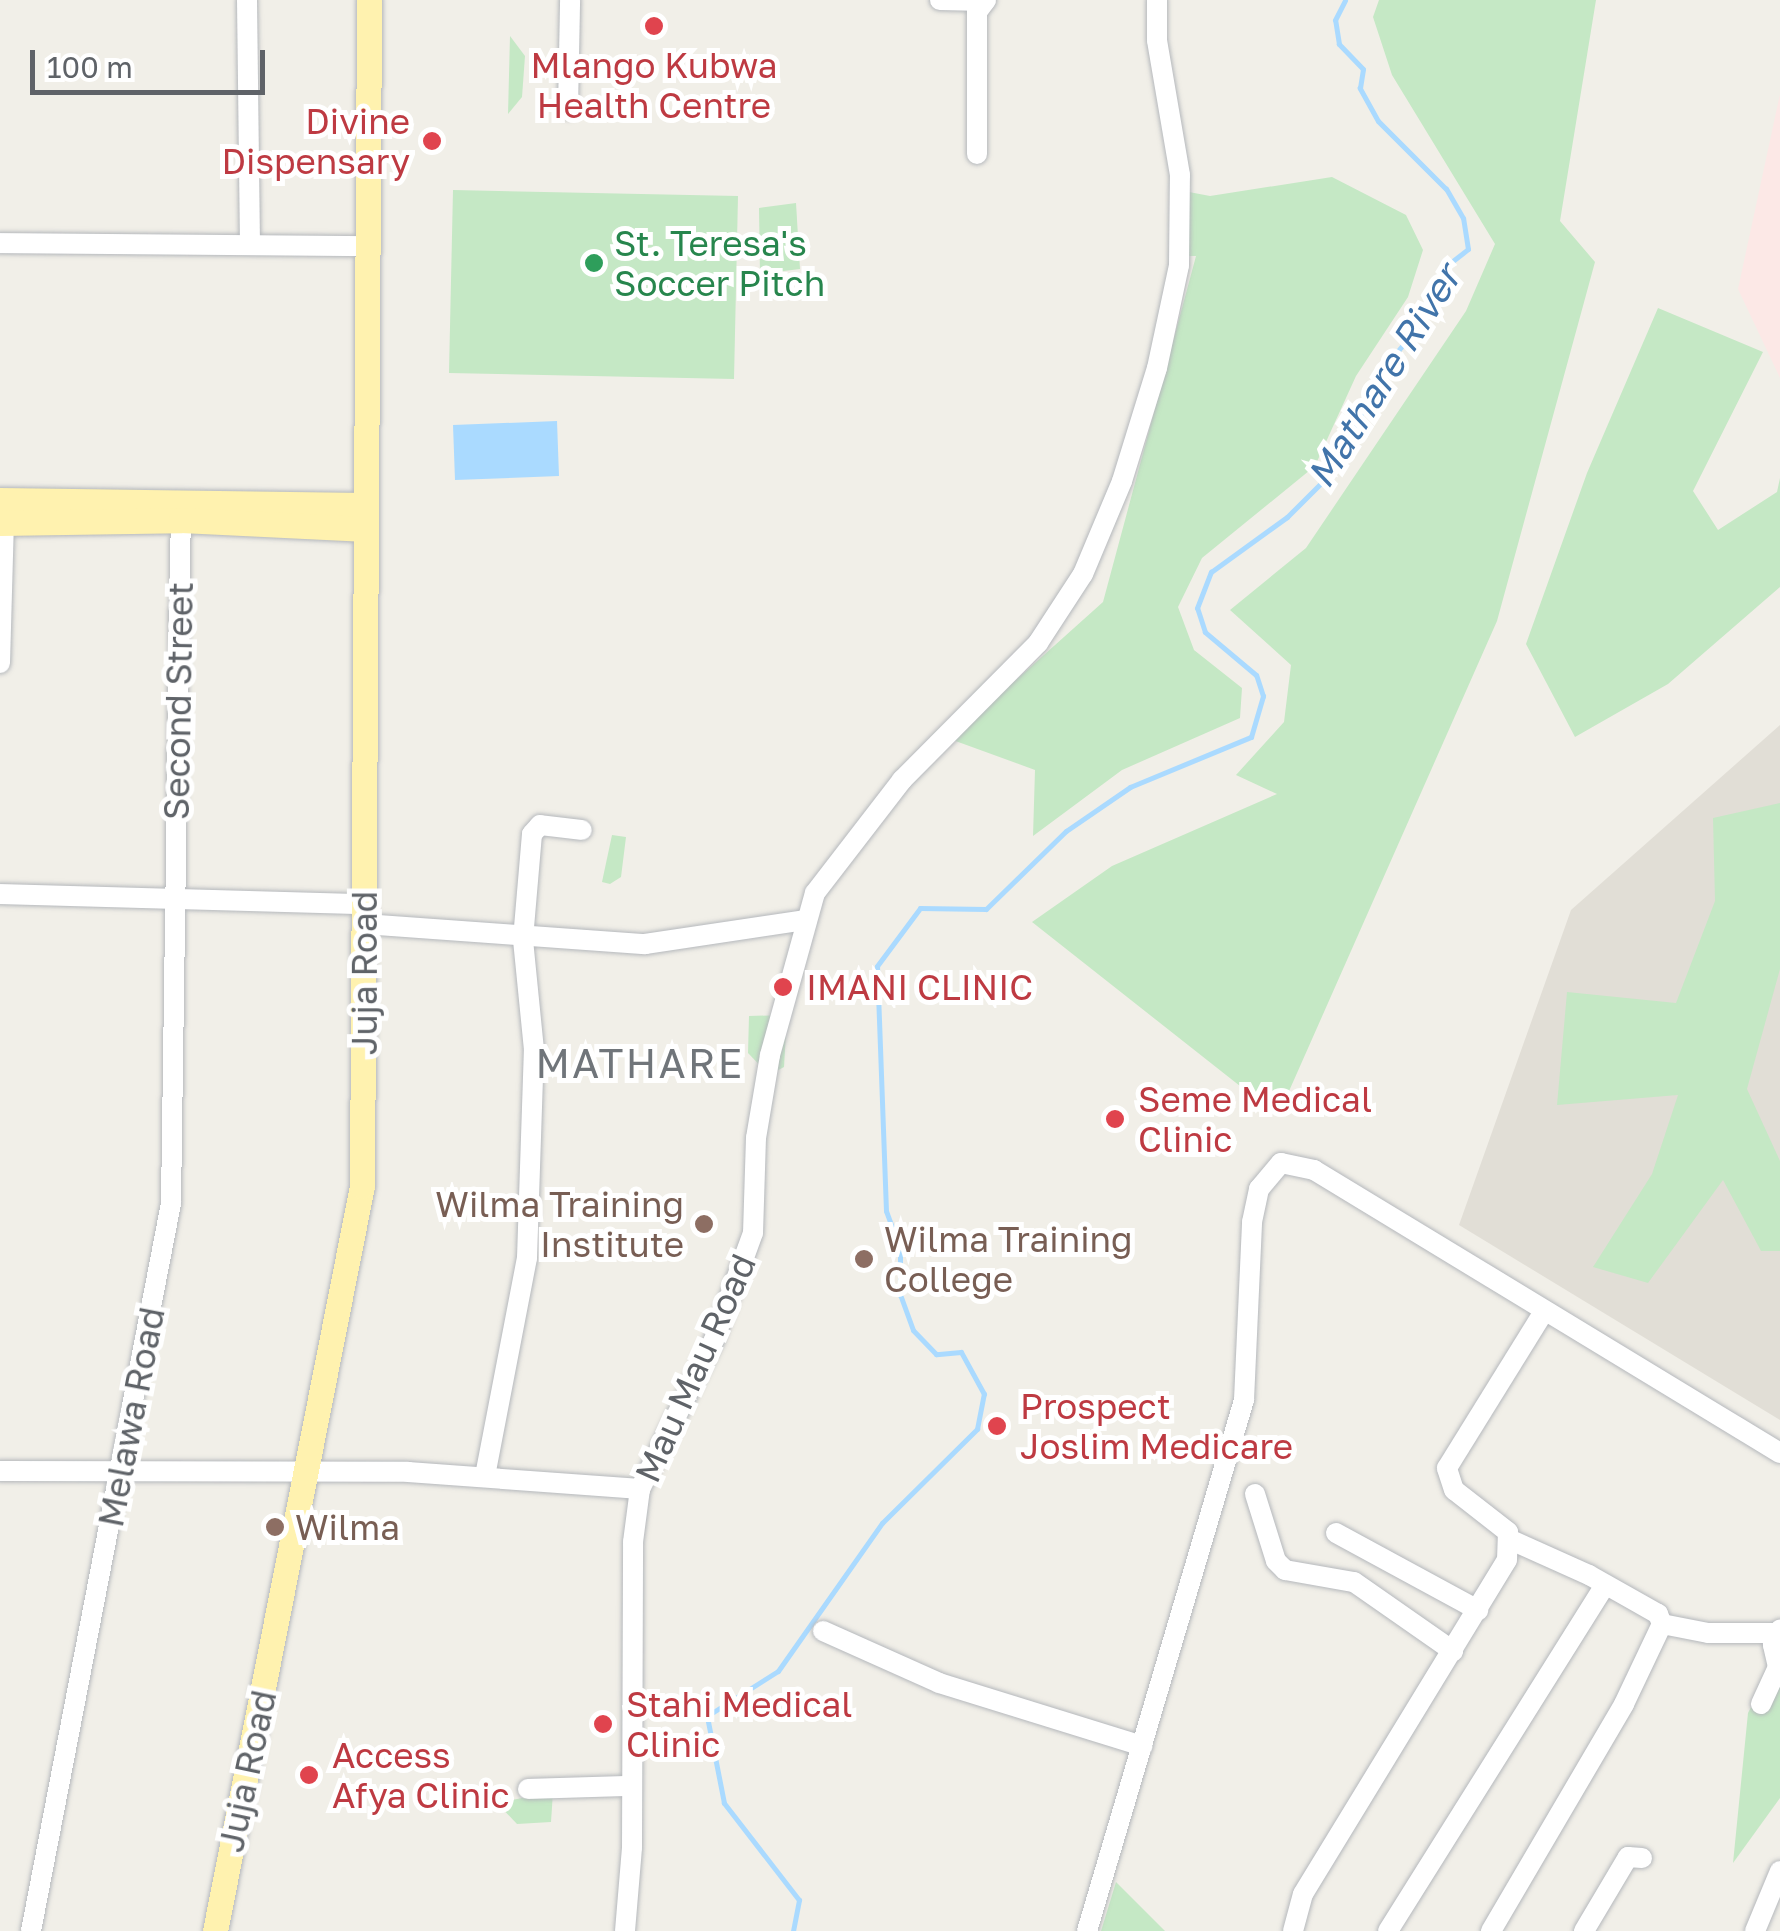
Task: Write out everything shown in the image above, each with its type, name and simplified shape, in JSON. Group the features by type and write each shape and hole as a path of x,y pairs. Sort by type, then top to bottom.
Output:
{"main road":[{"name":"Juja Road","path":"215,1931 362,1186 362,517 366,459 369,0"},
{"path":"311,515 343,487 366,459"},
{"path":"1,515 181,512 362,517"},
{"path":"311,515 349,550 363,597"}],"street":[{"path":"247,0 250,244"},
{"path":"568,109 570,0"},
{"path":"940,0 985,0"},
{"path":"977,154 978,12 985,0"},
{"name":"Mau Mau Road","path":"625,1931 632,1786 633,1542 640,1489 714,1340 753,1233 756,1138 770,1055 814,893 861,827 1038,643 1083,574 1122,481 1157,368 1179,266 1180,175 1158,40 1158,0"},
{"path":"0,242 366,246"},
{"name":"Second Street","path":"175,898 181,512"},
{"path":"0,663 1,515"},
{"path":"485,1476 528,1258 534,1050 523,939 535,828 582,830"},
{"path":"0,894 175,898 364,914 523,939 682,942 806,920"},
{"name":"Melawa Road","path":"31,1931 171,1203 175,898"},
{"path":"1087,1931 1244,1400 1252,1222 1259,1189 1281,1163 1314,1170 1543,1313 1780,1453"},
{"path":"1491,1931 1624,1704 1662,1624 1658,1614 1511,1540 1502,1525 1448,1484 1447,1468 1543,1313"},
{"path":"0,1471 485,1476 640,1489"},
{"path":"1256,1494 1276,1561 1285,1570 1354,1582 1453,1651"},
{"path":"1336,1533 1478,1610"},
{"path":"1292,1931 1303,1894 1478,1610 1511,1540"},
{"path":"1388,1931 1605,1585"},
{"path":"1662,1624 1708,1633 1779,1631 1778,1666 1761,1704"},
{"path":"823,1631 887,1664 968,1694 1142,1746"},
{"path":"528,1789 632,1786"},
{"path":"1584,1931 1628,1858 1642,1858"},
{"path":"1755,1931 1780,1871"}],"shaded area":[{"path":"1780,94 1780,378 1738,289"},
{"path":"1780,725 1780,1420 1459,1225 1571,910"}],"green space":[{"path":"1379,0 1596,0 1560,221 1595,262 1497,621 1278,1116 1032,922 1112,866 1277,794 1236,775 1284,722 1291,665 1230,610 1306,548 1466,311 1495,244 1392,75 1373,17"},
{"path":"510,36 525,56 522,97 508,114"},
{"path":"1332,177 1406,215 1423,250 1408,297 1356,376 1315,466 1202,558 1178,607 1194,650 1242,688 1240,718 1122,770 1033,836 1035,770 950,739 1103,602 1196,256 1188,256 1189,192 1210,196"},
{"name":"St. Teresa's Soccer Pitch","path":"453,190 738,196 734,379 449,373"},
{"path":"796,203 800,269 760,274 759,208"},
{"path":"1658,308 1763,352 1693,491 1718,530 1777,492 1780,478 1780,587 1668,684 1575,737 1526,644 1587,473"},
{"path":"1780,803 1780,969 1747,1089 1780,1161 1780,1251 1761,1251 1723,1180 1648,1283 1593,1267 1652,1174 1678,1095 1557,1105 1567,992 1676,1003 1715,901 1713,818"},
{"path":"612,835 626,837 621,877 610,884 602,882"},
{"path":"787,1015 784,1067 769,1075 748,1053 749,1016"},
{"path":"1780,1652 1780,1798 1733,1863 1748,1713"},
{"path":"553,1792 551,1822 517,1824 497,1803"},
{"path":"1116,1882 1165,1931 1101,1931"}],"water":[{"path":"557,421 559,476 455,480 453,425"}],"waterway":[{"name":"Mathare River","path":"793,1931 799,1900 724,1803 707,1716 778,1671 882,1523 977,1429 984,1394 961,1352 936,1354 913,1330 900,1295 900,1249 886,1211 877,966 920,908 986,909 1066,831 1130,787 1251,737 1263,696 1256,675 1205,632 1197,608 1211,572 1287,517 1331,473 1386,365 1437,304 1445,267 1468,249 1463,218 1446,189 1378,121 1360,88 1363,69 1339,44 1335,20 1345,0"}],"place":[{"name":"Mlango Kubwa Health Centre","path":"654,26"},
{"name":"Divine Dispensary","path":"432,141"},
{"name":"St. Teresa's Soccer Pitch","path":"594,263"},
{"name":"IMANI CLINIC","path":"783,987"},
{"name":"Seme Medical Clinic","path":"1115,1119"},
{"name":"Wilma Training Institute","path":"704,1224"},
{"name":"Wilma Training College","path":"864,1259"},
{"name":"Prospect Joslim Medicare","path":"997,1426"},
{"name":"Wilma","path":"275,1527"},
{"name":"Stahi Medical Clinic","path":"603,1724"},
{"name":"Access Afya Clinic","path":"309,1775"}],"district":[{"name":"MATHARE","path":"640,1063"}]}
